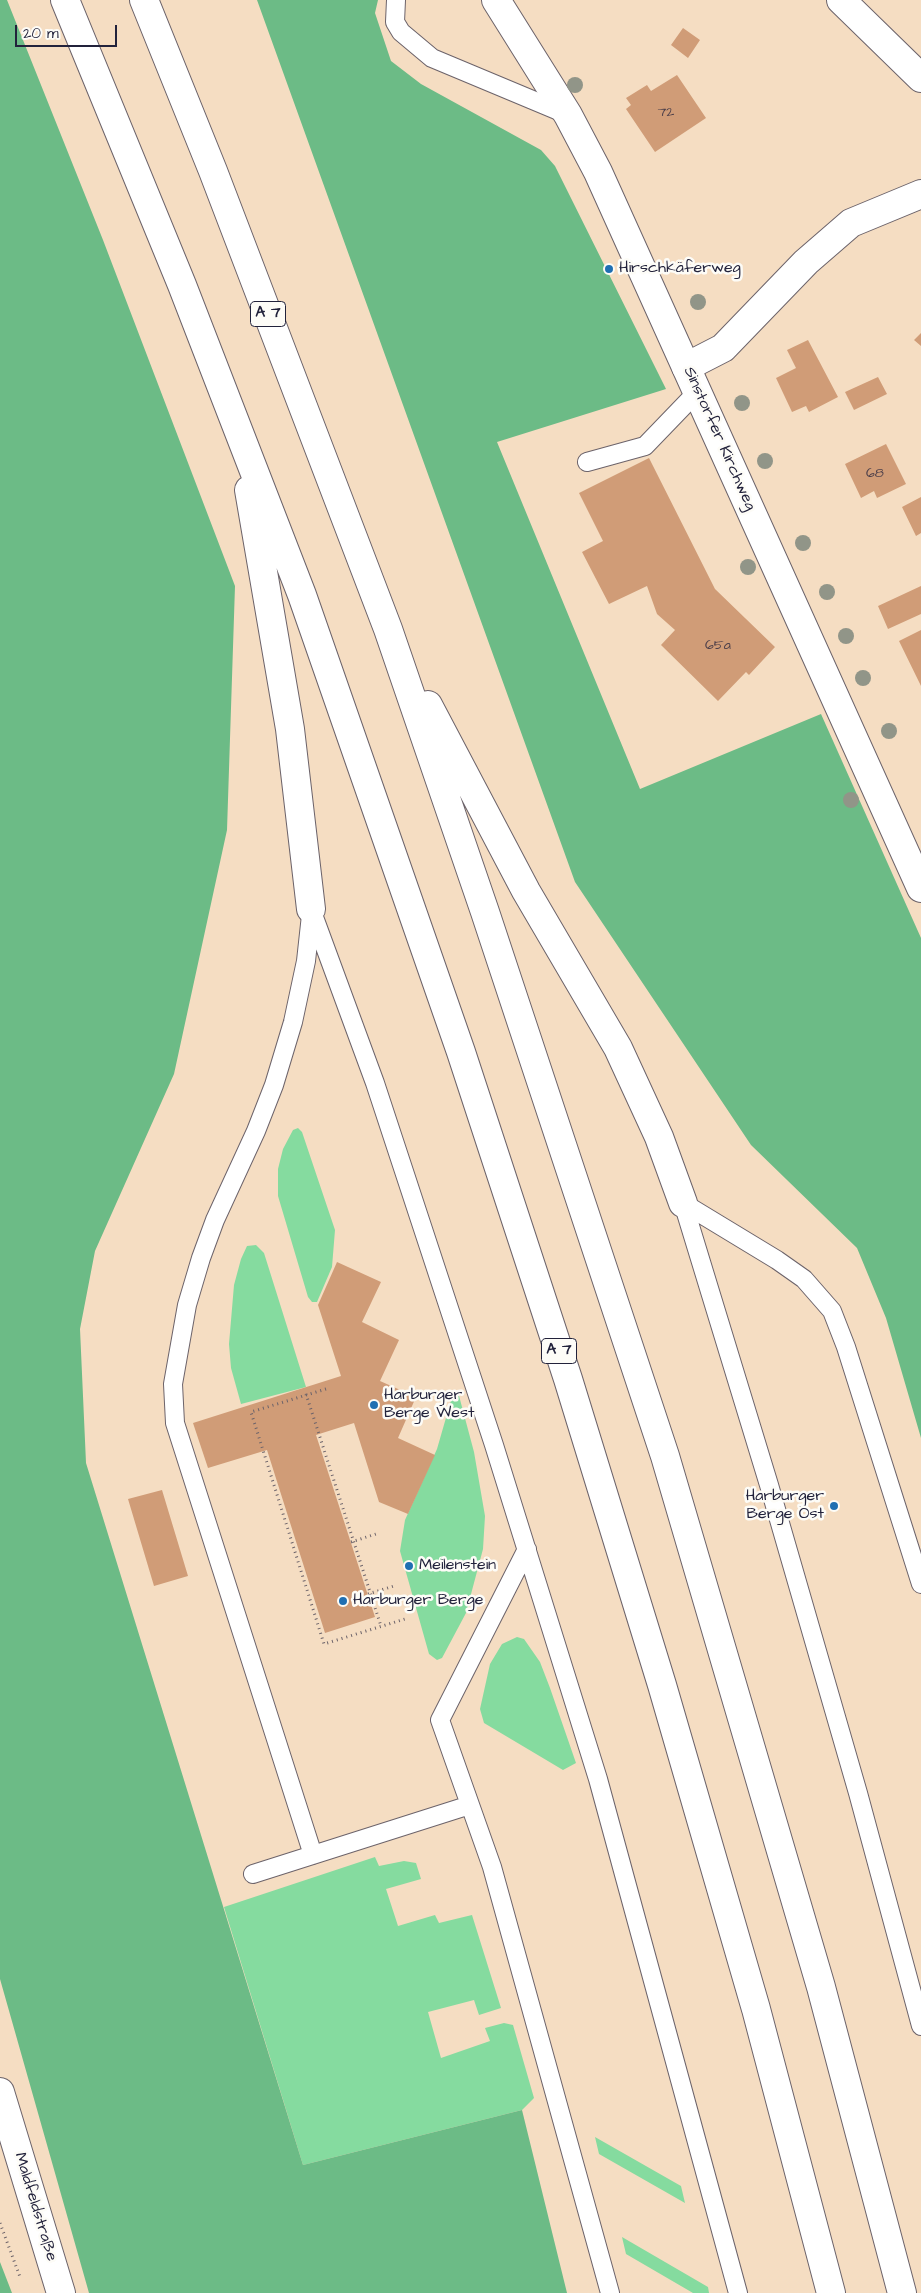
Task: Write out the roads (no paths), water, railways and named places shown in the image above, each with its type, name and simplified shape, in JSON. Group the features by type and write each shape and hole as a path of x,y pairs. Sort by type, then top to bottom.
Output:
{"main road":[{"name":"A 7","path":"65,0 238,425 302,594 454,1033 568,1380 676,1732 756,2009 831,2293"},
{"name":"A 7","path":"144,0 213,171 388,629 485,912 665,1456 821,1987 902,2293"},
{"name":"Sinstorfer Kirchweg","path":"496,0 568,114 598,172 921,888"},
{"path":"842,0 921,78"},
{"path":"692,379 806,262 851,223 921,194"},
{"path":"238,425 286,697 311,909"},
{"path":"388,629 526,891 618,1048 659,1137 683,1203"},
{"name":"Maldfeldstraße","path":"0,2092 61,2293"}],"lane":[{"path":"396,0 395,22 401,32 432,58 568,114"},
{"path":"587,462 645,446 692,379"},
{"path":"311,909 378,1092 527,1548 598,1779 738,2293"},
{"path":"311,909 306,961 293,1022 274,1085 256,1131 215,1220 201,1258 185,1314 173,1384 175,1423 313,1855"},
{"path":"683,1203 804,1279 832,1311 846,1347 921,1584"},
{"path":"683,1203 774,1504 858,1793 921,2026"},
{"path":"527,1548 440,1720 492,1867 610,2293"},
{"path":"253,1874 470,1805"}],"place":[{"name":"Hirschkäferweg","path":"609,269"},
{"name":"Harburger Berge West","path":"374,1405"},
{"name":"Harburger Berge Ost","path":"834,1506"},
{"name":"Meilenstein","path":"409,1566"},
{"name":"Harburger Berge","path":"343,1601"}]}
